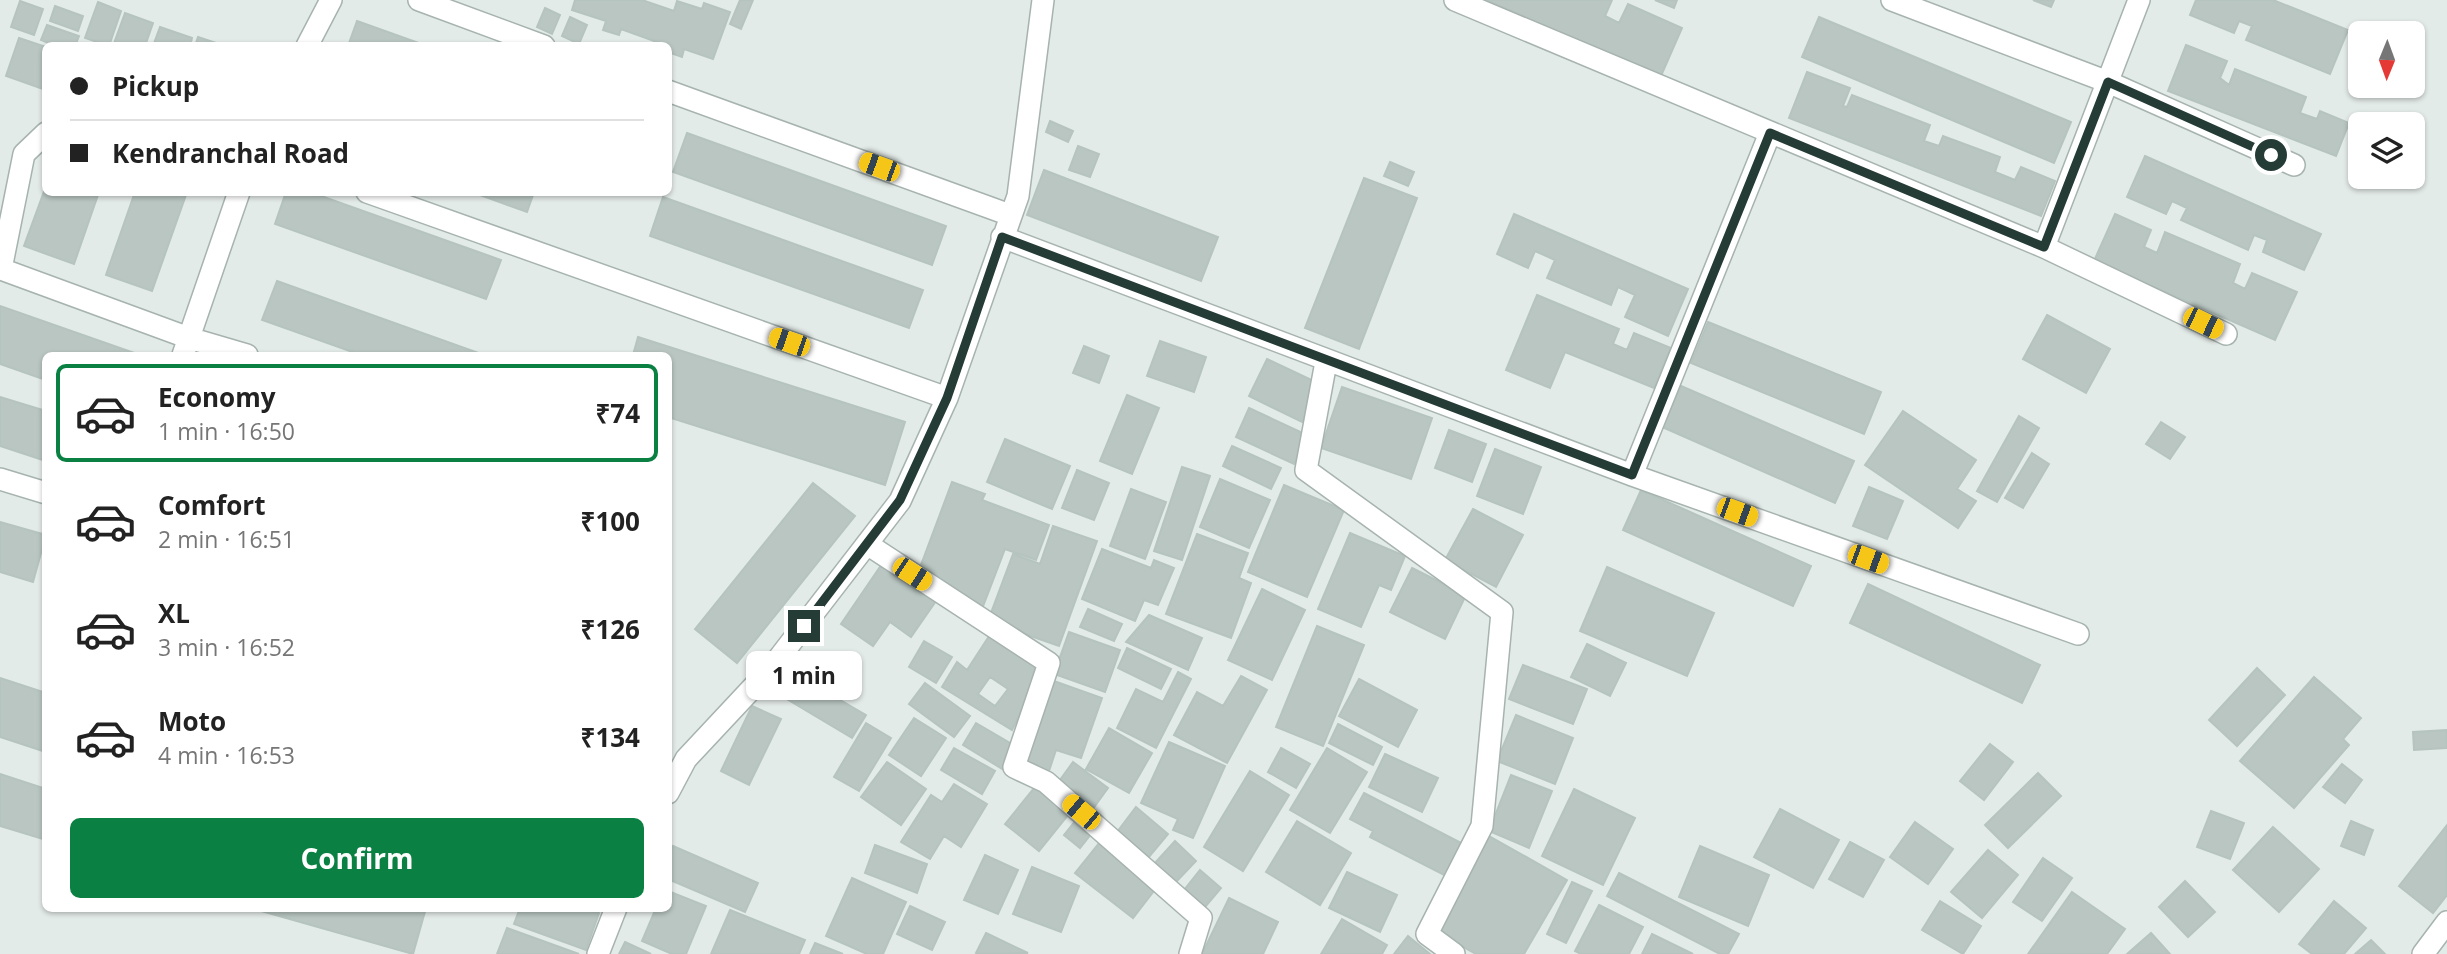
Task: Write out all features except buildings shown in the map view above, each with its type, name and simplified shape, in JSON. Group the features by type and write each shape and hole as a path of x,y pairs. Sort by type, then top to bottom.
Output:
{"street":[{"path":"309,42 331,0"},
{"path":"419,0 533,42"},
{"path":"672,785 686,759 772,667 900,500 947,398 1018,196 1043,0"},
{"path":"1455,0 2044,247 2226,334"},
{"path":"1892,0 2108,82 2294,165"},
{"path":"2044,247 2139,0"},
{"path":"672,92 1010,215"},
{"path":"1632,475 1770,133"},
{"path":"42,137 24,154 1,269 186,346 227,352"},
{"path":"186,346 238,196"},
{"path":"379,196 947,398"},
{"path":"1002,237 1326,362 1632,475 2078,634"},
{"path":"1326,362 1306,470 1502,612 1482,826 1427,934 1454,954"},
{"path":"0,479 42,492"},
{"path":"867,544 1049,663 1014,767 1046,782 1201,918 1190,954"},
{"path":"598,954 614,912"},
{"path":"2423,954 2447,922"},
{"path":"2441,954 2447,934"}],"route":[{"path":"804,626 900,500 947,398 1002,237 1326,362 1632,475 1770,133 2044,247 2108,82 2271,155"}]}
